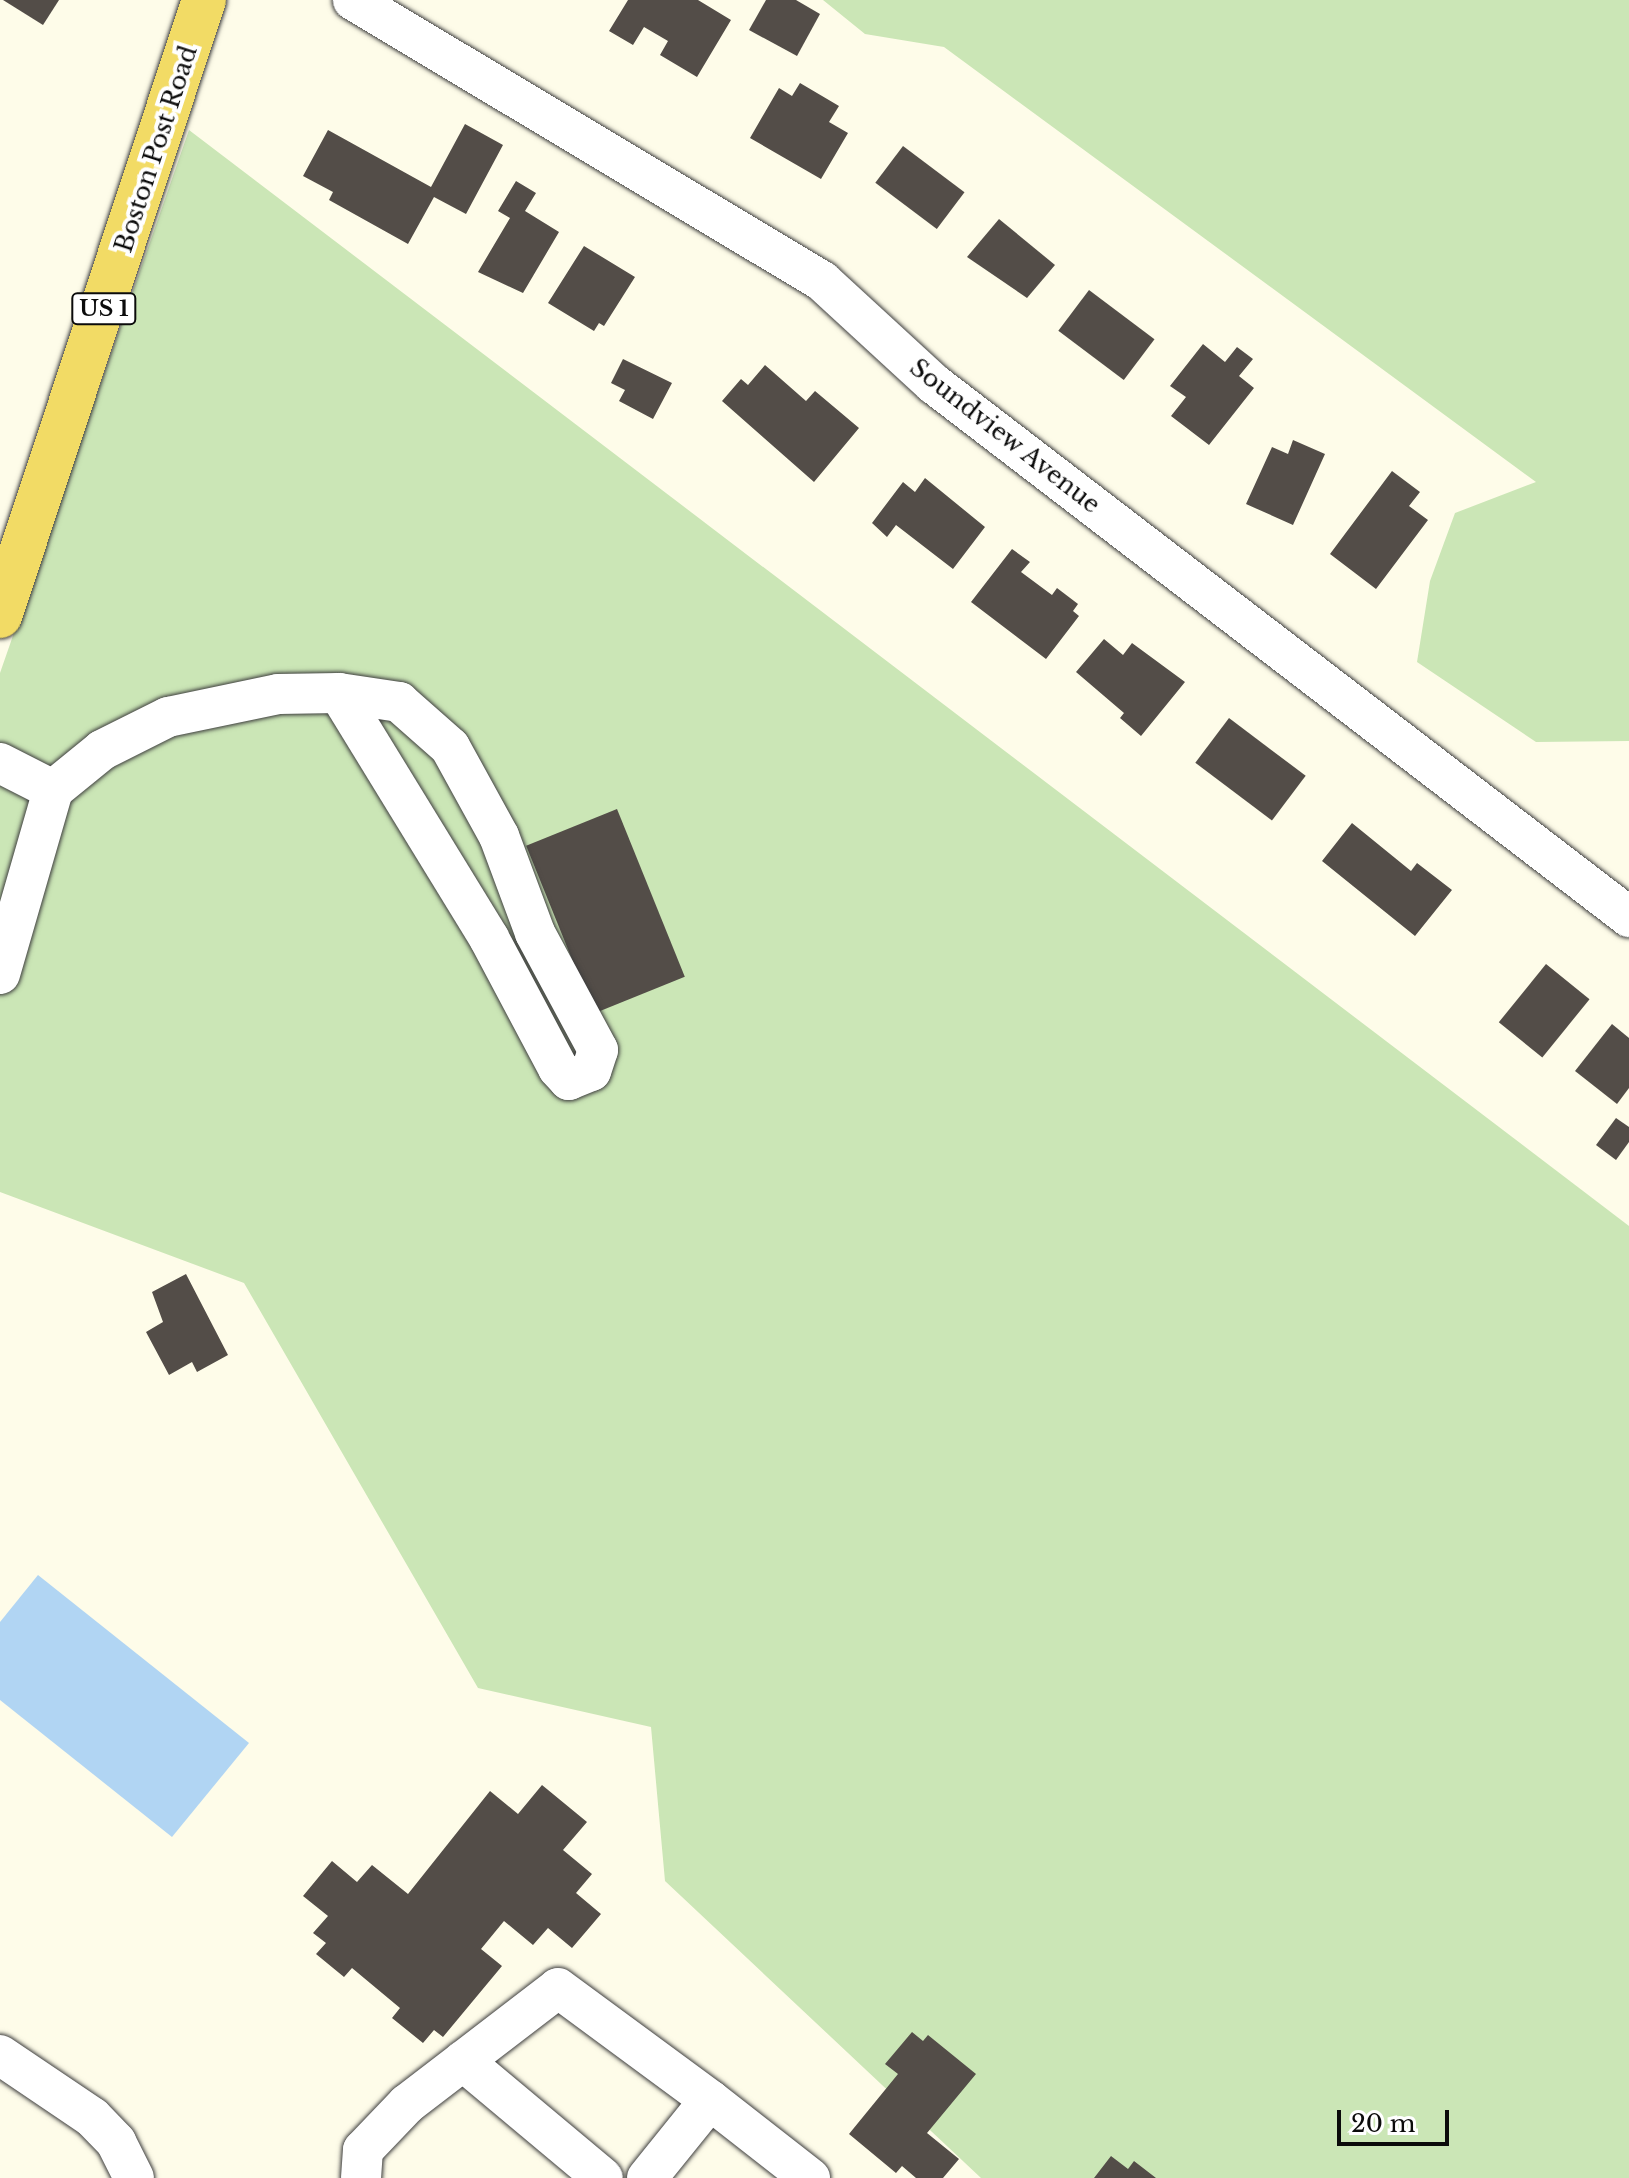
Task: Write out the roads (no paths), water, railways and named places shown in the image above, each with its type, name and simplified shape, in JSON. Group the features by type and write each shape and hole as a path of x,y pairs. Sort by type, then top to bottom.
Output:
{"main road":[{"name":"Boston Post Road","path":"0,616 204,0"}],"street":[{"name":"Soundview Avenue","path":"353,0 822,281 934,384 1629,917"},
{"path":"0,974 53,790 102,750 168,717 278,694 339,693 399,702 450,747 499,836 535,933 598,1050 591,1071 569,1080 558,1068 481,925 339,693"},
{"path":"0,763 53,790"},
{"path":"361,2178 363,2150 407,2104 558,1988 810,2178"},
{"path":"0,2055 92,2117 116,2142 134,2178"},
{"path":"463,2061 603,2178"},
{"path":"647,2178 710,2100"}],"water":[{"path":"38,1575 249,1743 172,1837 0,1700 0,1622"}]}
